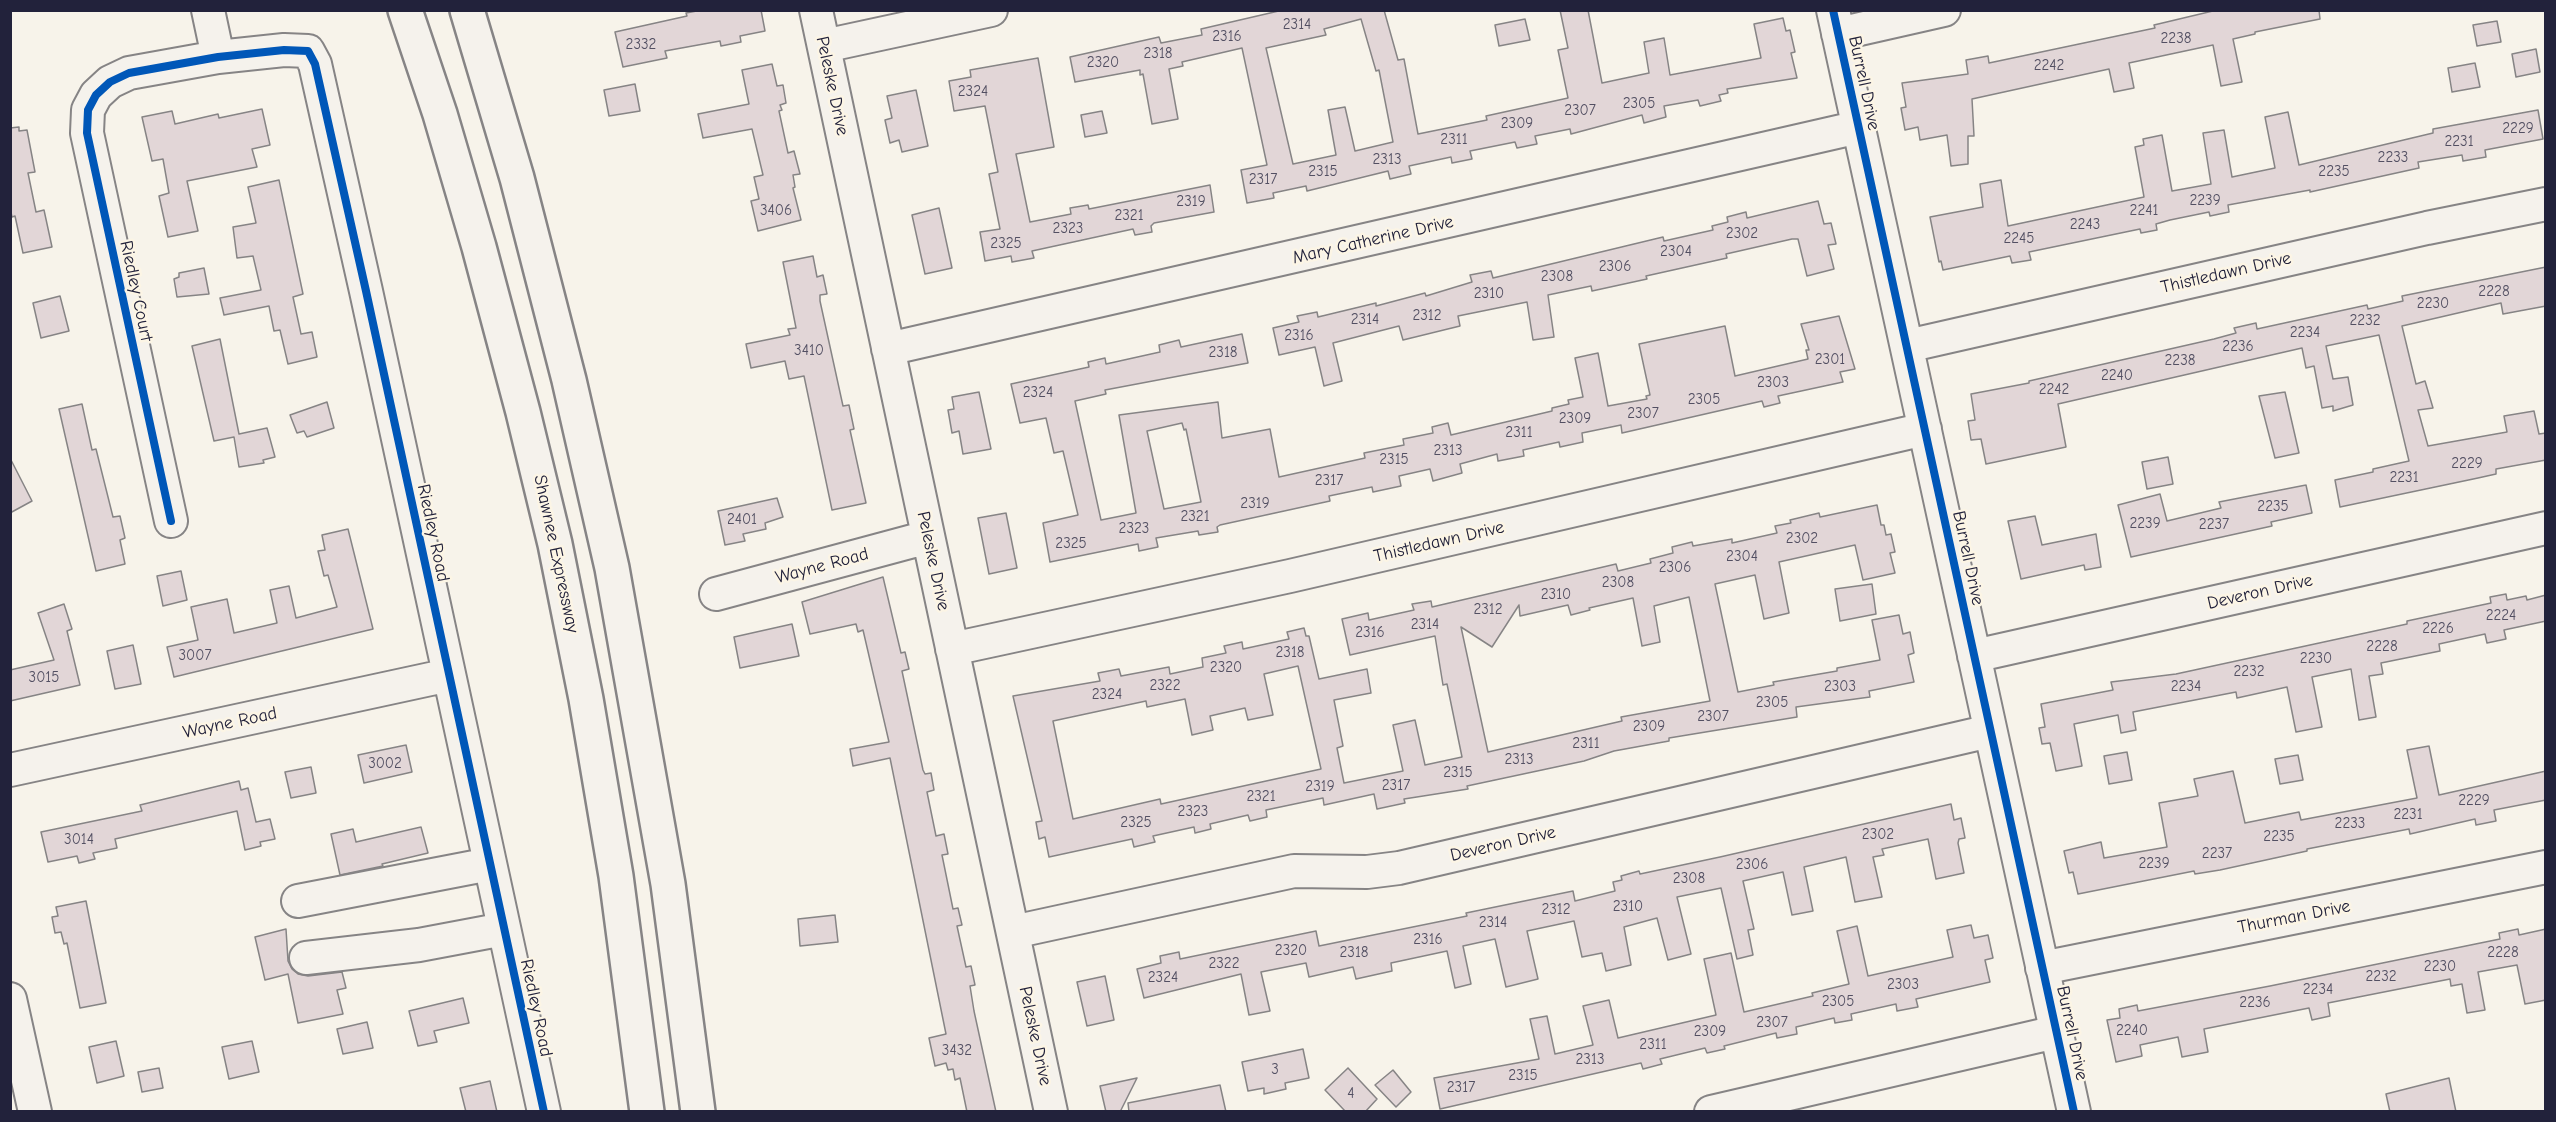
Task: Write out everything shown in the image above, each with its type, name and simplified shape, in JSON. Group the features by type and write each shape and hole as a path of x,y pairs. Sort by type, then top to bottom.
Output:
{"highway":[{"name":"Shawnee Expressway","path":"405,10 440,114 479,247 555,544 586,699 616,876 647,1112"},
{"path":"467,10 517,178 564,357 612,568 669,884 698,1112"}],"street":[{"path":"208,10 218,57"},
{"name":"Peleske Drive","path":"816,10 1051,1112"},
{"path":"824,46 991,10"},
{"path":"1835,22 1944,10"},
{"name":"Burrell Drive","path":"1835,22 2074,1112"},
{"name":"Riedley Road","path":"117,78 218,57 301,50 308,51 315,64 544,1112"},
{"name":"Riedley Court","path":"117,78 96,95 87,117 87,133 171,521"},
{"name":"Mary Catherine Drive","path":"888,349 1858,127"},
{"name":"Thistledawn Drive","path":"1906,346 2427,228 2546,204"},
{"name":"Thistledawn Drive","path":"952,649 1290,576 1925,429"},
{"name":"Deveron Drive","path":"1974,656 2546,528"},
{"name":"Wayne Road","path":"716,594 928,537"},
{"name":"Wayne Road","path":"10,770 449,675"},
{"name":"Deveron Drive","path":"1012,932 1294,871 1367,872 1399,868 1990,731"},
{"path":"298,901 490,864"},
{"name":"Thurman Drive","path":"2042,968 2546,867"},
{"path":"306,958 419,945 504,929"},
{"path":"10,999 35,1112"},
{"path":"1710,1112 2056,1032"}],"building":[{"path":"702,10 761,10 765,31 740,36 741,42 721,46 720,41 665,51 667,58 623,67 615,32 687,16 686,13"},
{"path":"1283,10 1384,10 1398,60 1404,59 1418,134 1487,120 1486,116 1568,98 1558,50 1568,48 1560,10 1588,10 1602,83 1649,73 1644,42 1664,38 1670,75 1761,58 1754,24 1783,18 1786,31 1790,30 1795,52 1791,53 1797,78 1727,89 1728,93 1719,95 1721,101 1700,106 1698,100 1664,106 1666,117 1644,123 1642,115 1571,134 1570,129 1535,136 1537,144 1517,148 1515,142 1470,151 1472,159 1452,163 1451,157 1409,166 1411,174 1390,179 1388,171 1307,191 1306,186 1273,193 1274,198 1247,203 1241,170 1267,165 1242,48 1182,62 1183,66 1169,69 1178,119 1152,124 1143,74 1140,75 1140,70 1075,82 1070,57 1159,37 1161,43 1202,35 1201,29","holes":["1361,19 1376,71 1379,70 1393,142 1355,151 1345,107 1328,110 1336,155 1293,164 1266,48 1326,35 1324,29"]},
{"path":"2217,10 2319,10 2320,19 2255,32 2255,34 2233,39 2242,82 2221,86 2213,45 2129,63 2134,88 2114,92 2109,69 1972,99 1974,136 1968,136 1968,164 1951,166 1947,135 1920,140 1918,127 1905,130 1901,108 1906,107 1902,83 1968,74 1966,60 1988,56 1989,63 2155,28 2154,25"},
{"path":"1525,19 1530,40 1499,46 1495,25"},
{"path":"2497,21 2501,42 2477,46 2473,25"},
{"path":"2536,49 2540,72 2516,77 2512,54"},
{"path":"1038,58 1054,147 1016,154 1030,222 1071,214 1070,208 1088,205 1089,209 1210,185 1214,212 1154,223 1151,226 1152,232 1135,235 1133,229 1032,251 1034,258 1012,262 1011,256 985,261 980,232 1000,229 989,174 998,172 985,106 954,111 949,81 971,77 970,70"},
{"path":"2475,63 2480,87 2452,92 2448,68"},
{"path":"772,64 777,86 783,85 786,103 780,105 782,110 779,111 788,153 794,151 800,174 793,175 795,187 793,188 801,220 758,231 751,201 759,199 754,177 763,175 752,129 703,138 698,114 749,104 742,70"},
{"path":"635,84 640,111 609,116 604,90"},
{"path":"916,90 928,146 902,152 899,140 890,143 885,120 892,118 887,96"},
{"path":"262,109 270,145 252,149 257,167 187,181 198,231 168,237 159,196 169,193 163,159 152,161 142,117 172,111 175,124 218,114 219,118"},
{"path":"2538,110 2543,139 2485,150 2486,157 2463,161 2462,155 2418,162 2419,168 2310,192 2310,190 2228,205 2229,212 2210,216 2209,212 2170,220 2156,224 2157,230 2141,233 2140,229 2029,252 2031,260 2012,263 2010,256 1943,270 1941,261 1939,262 1930,217 1983,207 1980,184 2001,180 2008,226 2144,197 2135,147 2144,145 2143,139 2162,135 2172,191 2211,184 2203,133 2224,130 2232,177 2275,168 2265,117 2288,112 2299,165 2433,133 2433,129"},
{"path":"1102,111 1107,133 1085,137 1081,115"},
{"path":"19,127 19,131 27,130 35,172 28,173 36,212 44,210 52,247 23,253 15,216 12,217 10,208 10,128"},
{"path":"279,180 303,294 293,297 301,334 312,332 317,357 288,364 280,330 274,331 269,306 224,315 220,298 261,290 253,256 237,258 233,227 256,223 248,187"},
{"path":"1818,201 1824,224 1831,223 1836,244 1828,245 1834,269 1807,276 1798,239 1792,239 1726,254 1727,258 1646,276 1647,279 1592,291 1591,286 1548,295 1554,337 1533,340 1527,302 1458,316 1460,326 1403,340 1399,326 1333,343 1342,381 1324,386 1315,347 1279,355 1273,328 1299,322 1297,316 1317,312 1318,317 1376,303 1376,306 1425,293 1426,296 1472,282 1470,275 1491,271 1493,278 1663,237 1664,241 1713,230 1712,226 1728,222 1727,217 1746,212 1747,218"},
{"path":"939,208 952,268 925,274 912,215"},
{"path":"813,256 817,277 823,275 827,294 820,295 820,301 843,406 849,405 854,429 850,430 866,503 832,510 804,376 789,379 785,361 751,368 746,344 790,335 788,329 796,328 783,262"},
{"path":"2546,267 2546,306 2503,314 2501,303 2402,326 2416,384 2425,381 2433,408 2418,410 2428,446 2507,432 2504,416 2534,411 2539,434 2546,433 2546,460 2496,469 2496,474 2340,507 2335,480 2409,461 2379,335 2326,346 2333,379 2348,377 2353,405 2333,411 2333,406 2322,408 2314,366 2306,368 2302,348 2058,404 2066,447 1986,464 1981,439 1971,440 1968,421 1975,420 1971,394 2029,383 2029,381 2214,339 2236,333 2234,328 2256,323 2257,329 2367,305 2368,309 2403,301 2402,296"},
{"path":"204,268 209,294 177,297 174,279 179,277 179,273"},
{"path":"60,296 69,331 41,338 33,303"},
{"path":"1839,316 1855,369 1840,372 1843,382 1778,396 1780,403 1764,407 1762,401 1622,433 1621,425 1582,433 1583,442 1560,447 1559,442 1523,450 1524,456 1498,461 1497,454 1460,464 1462,473 1433,481 1430,469 1399,476 1401,486 1373,492 1372,487 1329,496 1330,501 1220,525 1217,527 1218,532 1199,535 1198,531 1156,538 1158,547 1139,551 1138,544 1050,562 1043,523 1078,515 1063,451 1054,453 1046,418 1020,423 1011,384 1089,367 1088,362 1105,358 1106,364 1160,352 1159,345 1179,340 1181,347 1242,334 1248,363 1105,390 1106,394 1075,401 1101,520 1136,513 1119,415 1218,402 1222,438 1270,429 1279,477 1365,458 1364,453 1404,445 1403,439 1433,433 1432,427 1448,423 1451,435 1552,411 1552,408 1569,404 1568,400 1583,397 1575,358 1598,353 1608,406 1647,399 1646,396 1650,395 1639,344 1725,326 1735,376 1808,359 1806,350 1809,350 1801,324","holes":["1182,423 1184,430 1186,429 1201,502 1164,509 1147,431"]},
{"path":"220,339 239,434 267,428 275,457 263,460 264,463 239,467 234,437 214,441 192,346"},
{"path":"979,392 991,449 963,454 959,431 952,433 948,410 954,409 952,397"},
{"path":"2285,392 2299,453 2275,458 2259,396"},
{"path":"327,402 334,428 307,437 304,431 297,433 290,415"},
{"path":"82,404 92,450 96,449 113,517 120,516 125,538 120,540 125,564 96,571 59,409"},
{"path":"2168,457 2173,484 2147,489 2142,462"},
{"path":"10,458 32,501 10,513"},
{"path":"2306,485 2312,513 2271,522 2272,526 2131,557 2118,505 2160,494 2167,521 2221,508 2219,502"},
{"path":"777,498 783,517 765,523 766,529 743,534 745,541 725,545 718,511"},
{"path":"1877,505 1881,525 1884,525 1886,535 1891,534 1895,552 1890,553 1895,573 1863,580 1855,545 1779,562 1789,613 1764,619 1755,575 1715,584 1738,692 1774,685 1773,682 1837,671 1837,668 1880,660 1872,620 1899,615 1903,634 1910,632 1914,653 1908,655 1914,682 1869,691 1870,697 1796,707 1797,717 1669,738 1669,741 1614,751 1584,761 1467,786 1468,789 1404,799 1405,803 1377,809 1374,794 1324,805 1323,798 1266,810 1267,817 1250,821 1248,815 1210,824 1211,829 1195,833 1194,827 1153,836 1155,842 1134,847 1132,839 1049,857 1045,837 1039,839 1036,822 1042,821 1013,696 1100,681 1098,673 1119,669 1121,676 1169,667 1170,674 1203,667 1202,658 1226,653 1224,646 1242,642 1243,649 1289,639 1287,632 1304,628 1306,636 1309,636 1319,679 1367,669 1371,693 1334,700 1343,746 1337,748 1344,783 1403,771 1393,725 1415,720 1425,765 1462,757 1447,684 1443,685 1435,636 1350,655 1342,619 1368,613 1369,620 1414,610 1412,604 1431,601 1432,607 1616,564 1618,571 1651,563 1650,559 1673,553 1672,547 1692,542 1693,546 1732,539 1732,543 1777,533 1775,526 1791,523 1790,520 1819,513 1820,517","holes":["1689,597 1710,701 1621,717 1622,721 1488,752 1461,627 1492,647 1519,605 1520,616 1568,605 1571,615 1590,610 1589,608 1633,598 1642,646 1660,642 1654,606","1298,666 1321,769 1161,804 1160,799 1073,819 1053,721 1146,701 1147,707 1185,699 1192,735 1213,730 1210,716 1245,708 1248,720 1273,715 1264,674"]},
{"path":"1006,513 1017,568 989,574 978,518"},
{"path":"2035,516 2042,545 2096,534 2101,567 2085,570 2084,565 2021,579 2008,521"},
{"path":"348,529 373,629 174,677 167,647 198,640 191,607 227,599 234,633 277,623 270,590 289,586 296,618 337,607 328,575 324,576 318,551 325,550 322,535"},
{"path":"181,571 187,600 163,606 157,576"},
{"path":"883,577 901,653 905,652 909,669 902,671 923,770 925,774 931,773 934,790 927,792 936,836 944,834 948,854 942,855 953,909 958,908 962,925 957,926 966,967 971,966 975,985 970,986 974,1011 996,1112 967,1112 960,1078 955,1080 953,1069 948,1070 946,1063 935,1066 929,1038 946,1034 890,758 853,766 850,749 889,742 863,630 858,632 856,624 810,634 802,602"},
{"path":"1872,584 1876,614 1840,621 1835,589"},
{"path":"2506,594 2507,600 2526,596 2527,600 2546,595 2546,621 2504,630 2506,639 2487,643 2485,634 2439,644 2440,651 2381,663 2383,674 2369,676 2376,717 2359,720 2351,669 2312,677 2322,727 2296,732 2287,687 2237,698 2236,692 2133,712 2136,730 2121,733 2118,715 2074,724 2082,766 2056,771 2050,743 2042,744 2039,728 2045,727 2041,704 2113,690 2111,682 2176,674 2407,624 2407,621 2491,603 2490,597"},
{"path":"64,604 72,629 67,631 80,685 10,701 10,670 54,660 38,613"},
{"path":"792,624 799,656 740,668 734,637"},
{"path":"133,645 141,684 115,689 107,651"},
{"path":"406,745 412,772 364,783 358,755"},
{"path":"2429,746 2439,795 2546,771 2546,800 2494,810 2496,821 2476,825 2475,819 2410,834 2409,829 2307,849 2307,851 2220,870 2195,874 2194,871 2078,894 2073,872 2069,873 2064,851 2101,842 2104,858 2167,847 2159,803 2198,796 2194,779 2233,771 2245,823 2299,812 2301,820 2417,798 2407,750"},
{"path":"2127,752 2132,780 2109,784 2104,756"},
{"path":"2298,755 2303,780 2280,784 2275,759"},
{"path":"311,767 316,793 291,798 285,772"},
{"path":"239,781 241,790 248,788 256,822 270,819 275,839 260,842 261,846 245,850 237,811 115,839 117,848 93,853 95,859 79,863 77,856 48,862 41,832 142,811 140,805"},
{"path":"1951,804 1954,820 1961,818 1965,838 1959,839 1958,843 1964,873 1936,879 1928,839 1882,849 1884,855 1873,857 1882,897 1855,902 1846,857 1804,867 1813,911 1792,915 1783,872 1743,881 1754,929 1748,930 1753,955 1737,959 1721,888 1677,897 1691,954 1668,960 1657,918 1624,927 1631,965 1606,971 1602,953 1582,957 1574,921 1527,931 1538,979 1506,987 1495,939 1463,946 1471,984 1455,988 1447,951 1391,963 1392,971 1356,979 1353,967 1309,977 1306,963 1261,972 1270,1011 1249,1015 1241,974 1144,998 1137,969 1161,963 1160,956 1179,952 1180,959 1316,931 1319,946 1467,916 1466,913 1573,891 1575,901 1615,891 1613,882 1622,880 1621,876 1639,871 1640,874 1720,857"},
{"path":"421,827 428,853 340,875 331,834 353,829 356,842"},
{"path":"86,901 106,1003 80,1008 67,943 64,944 61,932 55,933 52,917 58,916 56,907"},
{"path":"835,915 838,942 800,946 798,919"},
{"path":"1971,925 1974,938 1988,935 1993,958 1985,960 1990,982 1916,999 1918,1007 1897,1011 1896,1004 1851,1014 1852,1020 1835,1023 1834,1018 1796,1027 1797,1034 1777,1038 1776,1033 1724,1046 1725,1049 1707,1053 1705,1048 1660,1059 1662,1064 1643,1069 1641,1063 1440,1109 1434,1078 1539,1059 1530,1019 1547,1016 1555,1054 1593,1045 1583,1006 1609,1000 1618,1038 1716,1015 1704,959 1731,953 1744,1012 1813,996 1812,993 1849,984 1837,931 1857,926 1868,976 1953,957 1947,930"},
{"path":"286,929 288,961 298,974 308,976 342,972 346,988 337,990 343,1014 298,1023 288,974 265,980 255,937"},
{"path":"2518,929 2519,935 2546,929 2546,1000 2525,1004 2517,965 2478,972 2485,1010 2467,1013 2462,984 2451,986 2450,979 2328,1003 2330,1016 2312,1020 2309,1008 2204,1029 2208,1052 2182,1057 2178,1037 2140,1045 2142,1056 2116,1062 2107,1020 2120,1018 2119,1009 2137,1005 2138,1011 2270,986 2500,939 2499,933"},
{"path":"1105,976 1114,1020 1087,1026 1077,982"},
{"path":"463,998 469,1023 434,1031 437,1042 418,1046 409,1011"},
{"path":"367,1022 373,1048 343,1054 337,1029"},
{"path":"116,1041 124,1076 97,1083 89,1047"},
{"path":"252,1041 259,1072 229,1079 222,1047"},
{"path":"1303,1049 1309,1078 1285,1083 1286,1089 1264,1094 1264,1088 1248,1091 1242,1062"},
{"path":"159,1068 163,1088 142,1092 138,1072"},
{"path":"1348,1068 1377,1099 1365,1112 1346,1112 1325,1090"},
{"path":"1393,1070 1411,1092 1396,1107 1375,1085"},
{"path":"1137,1078 1120,1112 1106,1112 1100,1086"},
{"path":"2449,1078 2456,1112 2390,1112 2386,1094"},
{"path":"490,1081 497,1112 466,1112 460,1088"},
{"path":"1220,1085 1226,1112 1129,1112 1128,1103"}],"cycle path":[{"path":"1833,10 2074,1112"},
{"path":"171,521 87,133 88,110 96,95 110,82 129,73 218,57 284,50 308,51 315,64 366,291 544,1112"}]}
